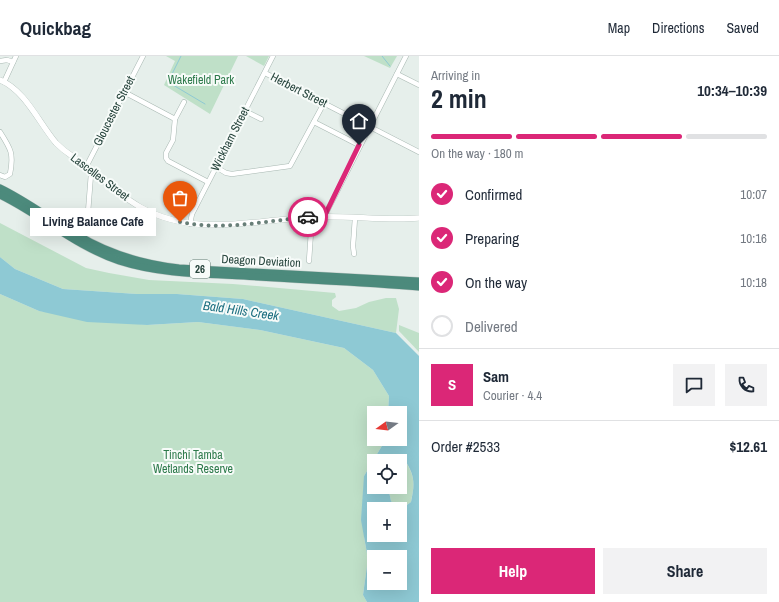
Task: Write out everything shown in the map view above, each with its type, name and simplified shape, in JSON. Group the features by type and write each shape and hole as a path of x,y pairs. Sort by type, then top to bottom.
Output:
{"highway":[{"name":"Deagon Deviation","path":"0,188 32,205 84,239 113,252 140,261 179,268 419,281"},
{"name":"Deagon Deviation","path":"0,195 25,208 66,235 91,249 119,261 142,267 181,273 419,287"}],"street":[{"path":"2,81 16,56"},
{"name":"Gloucester Street","path":"86,167 143,56"},
{"name":"Wickham Street","path":"190,224 192,214 273,56"},
{"path":"324,217 359,145 406,56"},
{"path":"0,61 7,60 13,62"},
{"name":"Herbert Street","path":"265,73 419,152"},
{"path":"397,74 419,85"},
{"name":"Lascelles Street","path":"2,81 17,91 60,146 92,172 142,208 173,220 190,224 226,225 312,217 419,218"},
{"path":"124,92 175,119"},
{"path":"184,102 175,119 173,140 164,158 208,182"},
{"path":"216,167 226,173 232,174 290,166 324,103"},
{"path":"245,111 261,119"},
{"path":"314,122 359,145"},
{"path":"0,132 10,146 12,154 10,172 7,177 0,176"},
{"path":"87,225 90,176 92,172"},
{"path":"309,261 312,217"},
{"path":"354,254 352,246 355,218"}],"green space":[{"name":"Wakefield Park","path":"166,56 238,56 210,114 164,85 175,61"},
{"name":"Wakefield Park","path":"246,56 269,56 264,66"},
{"path":"364,56 397,56 390,68"},
{"path":"0,223 86,268 109,273 149,280 233,284 335,293 336,297 332,300 332,306 339,311 356,308 369,302 386,298 396,298 399,309 396,333 243,299 177,294 137,294 63,289 15,269 0,257"},
{"name":"Tinchi Tamba Wetlands Reserve","path":"0,294 39,311 147,325 198,322 260,330 344,348 373,370 389,396 388,406 367,406 367,446 382,446 377,454 367,454 367,471 364,476 364,537 367,554 367,566 363,595 367,602 0,602"},
{"path":"399,325 419,333 419,352 399,331"},
{"path":"407,464 413,480 411,502 407,505 407,502 391,501 390,494 407,494"}],"water":[{"name":"Bald Hills Creek","path":"0,257 15,269 63,289 137,294 177,294 243,299 396,333 419,356 419,602 367,602 363,595 367,566 367,590 407,590 407,550 367,550 367,553 361,520 364,476 367,471 367,494 390,494 392,502 367,502 367,542 407,542 407,505 411,502 413,490 413,479 407,464 407,454 377,454 382,446 407,446 407,406 388,406 389,396 373,370 344,348 260,330 198,322 147,325 87,322 39,311 0,294"}],"waterway":[{"path":"181,56 172,74 173,85 205,104"},
{"path":"382,56 390,66"}],"way so far":[{"path":"180,222 221,226 308,217"}],"place":[{"name":"Living Balance Cafe","path":"180,222"}],"route":[{"path":"308,217 324,217 359,145"}]}
